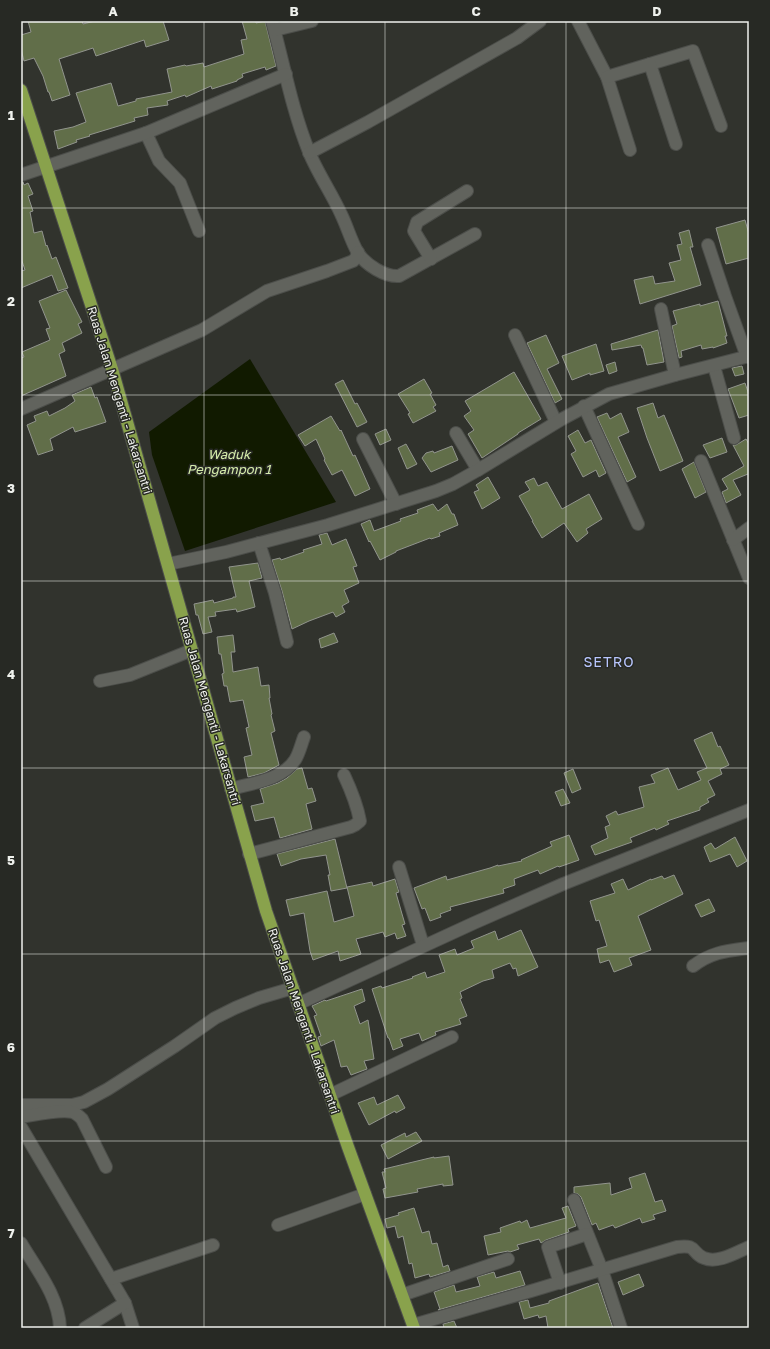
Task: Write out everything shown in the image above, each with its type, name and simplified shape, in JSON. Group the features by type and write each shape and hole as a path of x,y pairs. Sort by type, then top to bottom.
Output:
{"main road":[{"name":"Ruas Jalan Menganti - Lakarsantri","path":"21,90 112,369 266,911 413,1327"}],"street":[{"path":"312,21 273,26 309,153 342,214 358,252 372,266 384,274 394,276 402,274 474,234"},
{"path":"309,153 368,122 517,38 540,21"},
{"path":"578,21 607,77 630,150"},
{"path":"607,77 693,51 721,126"},
{"path":"650,64 676,144"},
{"path":"21,175 146,133 286,74"},
{"path":"146,133 159,161 180,183 199,231"},
{"path":"430,259 414,231 417,222 467,190"},
{"path":"168,564 226,552 328,525 436,491 453,484 478,470 556,422 609,394 748,356 725,296 708,245"},
{"path":"21,409 202,330 267,291 353,261 358,252"},
{"path":"661,309 675,375"},
{"path":"515,335 556,422"},
{"path":"714,366 734,438"},
{"path":"584,406 638,524"},
{"path":"456,433 478,470"},
{"path":"363,439 396,504"},
{"path":"701,461 749,578"},
{"path":"733,540 749,528"},
{"path":"259,543 275,593 287,642"},
{"path":"100,681 130,675 192,650"},
{"path":"231,789 266,779 288,768 295,760 304,737"},
{"path":"249,854 334,832 358,823 360,821 358,811 344,775"},
{"path":"298,1004 423,945 563,884 749,810"},
{"path":"399,867 423,945"},
{"path":"693,966 712,954 749,948"},
{"path":"21,1105 72,1105 84,1102 108,1089 176,1046 215,1018 259,998 293,988"},
{"path":"330,1095 452,1037"},
{"path":"21,1117 62,1111 72,1112 77,1115 84,1124 106,1167"},
{"path":"21,1127 112,1279 125,1303 133,1328"},
{"path":"278,1225 365,1194"},
{"path":"574,1200 602,1270 621,1328"},
{"path":"560,1283 548,1247 587,1234"},
{"path":"21,1243 55,1301 59,1316 60,1328"},
{"path":"112,1279 213,1245"},
{"path":"413,1327 677,1247 686,1246 692,1248 703,1258 710,1260 722,1258 749,1247"},
{"path":"402,1295 508,1259"},
{"path":"85,1328 125,1303"}],"water":[{"name":"Waduk Pengampon 1","path":"250,359 336,502 185,551 152,455 149,432"}],"building":[{"path":"28,21 82,21 83,24 95,21 163,21 169,40 146,47 144,40 96,56 93,48 59,59 70,95 52,101 43,76 34,58 24,61 21,49 21,35 31,32"},
{"path":"242,21 256,21 256,23 265,21 276,66 266,70 265,67 242,74 243,77 237,81 212,89 211,86 186,97 185,95 167,101 168,105 147,108 148,115 134,118 135,121 89,135 90,136 76,140 77,142 58,149 54,131 73,127 86,122 76,93 111,83 118,106 136,101 136,99 172,92 167,69 203,63 204,67 244,54 241,40 247,39"},
{"path":"21,182 23,182 24,185 28,183 33,194 28,196 33,211 30,212 34,233 42,231 46,246 47,245 52,259 56,257 68,288 58,291 52,275 21,288 21,271 25,270 21,258"},
{"path":"745,220 749,234 749,258 726,264 716,228"},
{"path":"689,230 693,247 690,247 701,285 640,304 634,280 653,276 655,284 675,281 669,263 681,260 677,245 682,244 679,233"},
{"path":"66,290 82,322 78,324 82,333 62,343 65,351 59,354 66,376 21,396 21,358 24,357 22,352 50,340 46,329 50,328 39,301"},
{"path":"718,301 727,336 725,336 727,343 713,348 702,349 701,345 681,351 682,357 679,358 672,326 677,324 673,311"},
{"path":"658,330 664,362 647,365 641,345 612,350 611,344"},
{"path":"546,335 559,363 547,369 562,399 555,403 527,343"},
{"path":"596,344 604,371 590,375 590,373 572,380 562,356"},
{"path":"615,362 617,371 609,374 606,365"},
{"path":"742,366 744,374 735,376 732,368"},
{"path":"514,372 541,419 482,458 468,434 474,430 464,416 471,411 465,401"},
{"path":"424,379 432,393 430,394 436,405 433,407 436,411 413,423 408,414 410,413 398,394"},
{"path":"343,380 355,404 357,403 367,422 357,427 335,384"},
{"path":"745,383 749,395 749,415 739,418 728,389"},
{"path":"91,387 95,398 97,397 106,422 75,432 73,427 50,439 53,450 38,455 27,425 36,421 34,416 47,411 49,416 65,408 75,401 72,395"},
{"path":"653,403 658,418 664,415 683,461 660,471 637,408"},
{"path":"607,413 610,419 621,413 629,432 618,437 636,477 627,482 597,417"},
{"path":"331,416 340,431 341,430 353,456 355,455 370,489 355,496 342,470 332,475 324,460 325,459 316,439 305,446 298,435"},
{"path":"386,429 391,440 380,445 375,434"},
{"path":"578,430 585,443 591,440 606,473 599,477 596,470 583,477 571,454 576,451 568,436"},
{"path":"722,438 727,452 710,458 703,445"},
{"path":"746,439 749,444 749,476 748,474 733,480 741,495 726,503 722,492 728,489 722,479 744,466 733,445 736,445"},
{"path":"406,444 417,464 407,469 398,448"},
{"path":"452,446 458,460 431,472 422,458 426,453 433,451 434,453"},
{"path":"694,462 706,492 695,498 682,469"},
{"path":"488,477 500,498 482,509 474,492 479,490 476,485"},
{"path":"534,478 538,486 547,482 562,509 589,494 602,519 586,529 588,533 577,542 564,523 542,538 519,496 530,490 525,482"},
{"path":"433,504 438,511 447,504 452,514 454,514 458,525 439,533 440,536 430,538 396,551 380,560 370,541 369,542 361,524 370,520 374,531 401,521 400,519 418,513 417,510"},
{"path":"327,533 332,545 346,539 357,566 353,567 359,583 344,590 349,602 342,606 345,612 336,617 333,612 292,629 272,560 280,558 281,560 304,552 303,550 322,544 319,535"},
{"path":"258,563 262,578 249,581 255,607 237,612 236,609 215,612 216,616 208,617 212,632 203,634 198,615 196,615 194,604 213,600 214,603 236,597 229,567"},
{"path":"334,633 338,642 321,648 319,639"},
{"path":"233,635 235,652 231,652 233,672 258,667 261,686 269,685 271,715 275,731 271,733 279,765 264,773 248,777 244,757 252,755 246,728 249,727 243,700 230,702 227,686 224,686 222,674 224,673 221,654 219,654 217,637"},
{"path":"712,732 718,747 720,746 729,765 720,769 722,774 708,781 715,795 707,799 709,802 700,807 700,810 667,821 669,824 656,830 655,828 630,838 632,842 595,855 591,846 608,838 605,827 610,825 606,816 616,811 618,815 644,807 639,787 655,783 651,775 668,768 678,790 701,780 697,772 707,768 694,740"},
{"path":"302,768 308,789 312,788 316,801 306,804 312,829 280,838 274,817 255,821 251,806 264,803 260,789 278,783 287,778 297,769"},
{"path":"573,769 581,789 572,793 564,773"},
{"path":"563,789 570,803 561,806 555,792"},
{"path":"569,835 579,860 559,867 558,866 540,874 538,870 514,879 515,885 503,889 504,893 450,907 451,910 440,914 441,917 430,921 425,908 422,909 414,888 446,876 447,880 498,865 522,861 521,860 552,846 550,842"},
{"path":"735,837 747,861 737,867 730,854 710,862 704,847 711,843 715,849"},
{"path":"335,839 347,888 331,891 328,875 330,875 326,855 301,859 281,866 277,854"},
{"path":"674,875 683,894 638,916 651,950 629,958 632,965 614,972 609,960 600,963 597,949 607,946 599,920 596,921 590,901 615,893 611,884 623,879 628,890 651,879 662,876 664,879"},
{"path":"395,879 399,892 396,893 405,924 402,925 406,936 397,939 395,933 385,937 383,932 356,939 361,954 340,961 338,951 313,960 310,951 304,913 290,916 286,900 327,891 334,922 354,916 347,887 372,882 373,886"},
{"path":"709,899 715,911 701,917 695,905"},
{"path":"521,930 538,967 518,976 516,968 513,969 510,963 492,970 494,978 483,981 460,992 462,998 460,999 467,1016 459,1019 461,1024 435,1032 436,1035 422,1041 419,1033 400,1039 403,1046 393,1050 372,989 381,986 382,988 413,978 412,977 425,972 427,978 445,972 439,955 455,949 457,955 474,948 471,941 495,931 498,940"},
{"path":"362,989 365,1001 354,1006 360,1024 368,1020 374,1059 364,1061 367,1069 351,1075 347,1066 341,1067 334,1040 321,1046 318,1037 321,1036 314,1016 317,1015 312,1006 325,1000 326,1001"},
{"path":"398,1095 405,1108 396,1113 395,1111 369,1125 358,1103 374,1097 377,1105"},
{"path":"416,1132 422,1141 388,1159 381,1145 405,1133 406,1137"},
{"path":"449,1156 453,1185 443,1186 443,1184 417,1189 418,1192 385,1198 383,1189 386,1188 382,1172 385,1172 384,1169 434,1157"},
{"path":"645,1173 655,1202 662,1200 666,1211 653,1215 655,1219 642,1223 640,1218 615,1228 613,1225 599,1230 596,1223 592,1225 581,1197 574,1193 574,1187 610,1183 611,1195 632,1188 629,1178"},
{"path":"568,1206 576,1226 568,1229 569,1232 541,1243 539,1239 517,1245 519,1249 510,1252 508,1251 488,1255 484,1236 501,1232 500,1228 520,1221 521,1223 527,1220 530,1228 566,1218 562,1208"},
{"path":"414,1208 422,1233 429,1231 432,1244 437,1243 443,1267 448,1265 450,1271 430,1277 429,1274 415,1278 412,1263 409,1264 403,1236 398,1238 395,1226 387,1228 385,1219 399,1215 398,1213"},
{"path":"520,1271 525,1285 438,1310 440,1309 434,1292 454,1285 456,1292 480,1286 477,1277 494,1272 496,1278"},
{"path":"639,1274 644,1286 623,1295 618,1282"},
{"path":"598,1283 613,1328 548,1328 546,1316 539,1318 538,1315 524,1319 519,1302 528,1300 530,1308 549,1303 549,1301"},
{"path":"454,1321 457,1328 444,1328 443,1324"}],"district":[{"name":"SETRO","path":"609,661"}]}
